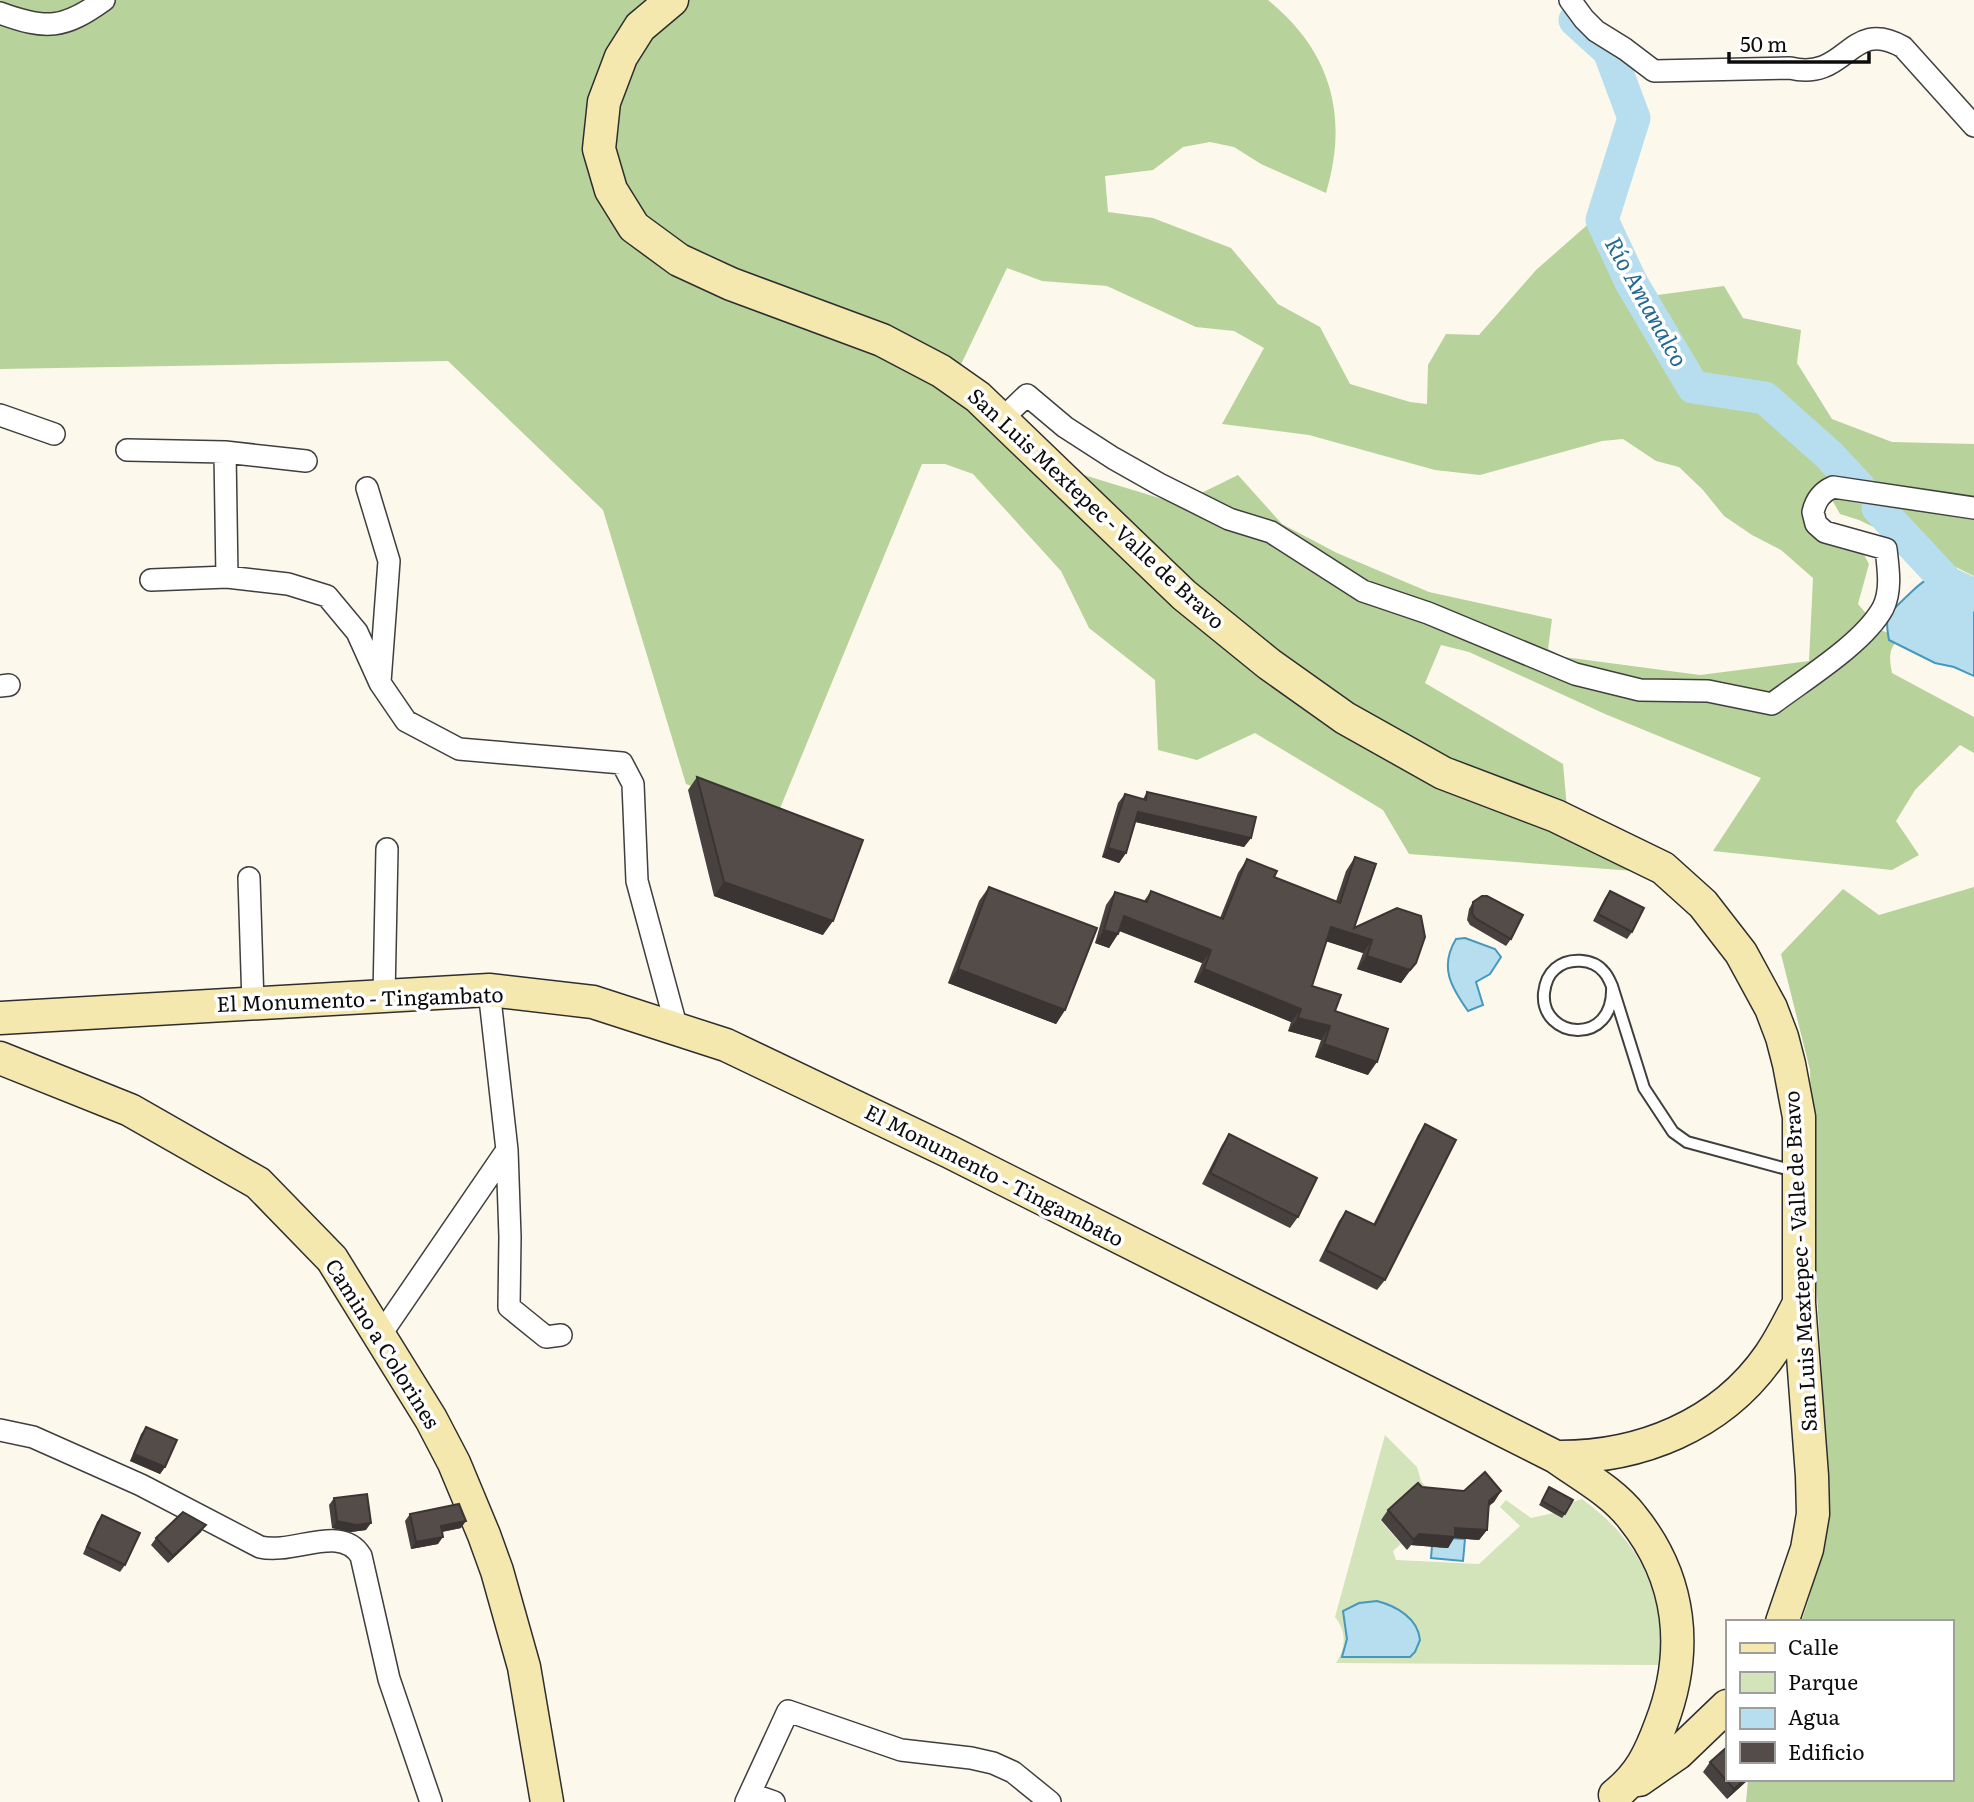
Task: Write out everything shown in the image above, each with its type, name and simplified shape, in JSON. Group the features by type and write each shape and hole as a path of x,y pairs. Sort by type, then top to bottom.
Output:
{"main road":[{"name":"San Luis Mextepec - Valle de Bravo","path":"672,0 640,27 621,57 604,102 598,149 611,190 634,227 679,260 731,284 882,340 941,371 978,397 1184,595 1269,664 1345,718 1443,773 1556,816 1663,868 1703,904 1723,928 1746,962 1771,1008 1782,1037 1797,1104 1800,1172 1798,1303 1813,1514 1807,1549 1783,1620"},
{"name":"El Monumento - Tingambato","path":"0,1018 489,990 593,1002 726,1045 950,1152 1556,1457 1601,1489 1631,1515 1660,1560 1673,1595 1676,1614 1675,1671 1667,1709 1647,1760 1628,1785 1610,1798"},
{"name":"Camino a Colorines","path":"0,1058 130,1110 258,1183 332,1259 431,1419 454,1463 484,1535 524,1667 547,1802"},
{"path":"1556,1457 1608,1455 1633,1450 1657,1442 1701,1420 1738,1392 1754,1375 1781,1338 1798,1303"},
{"path":"1610,1798 1678,1753 1726,1707"}],"street":[{"path":"0,13 50,26 83,15 104,0"},
{"path":"1570,0 1596,31 1625,48 1654,71 1790,68 1819,70 1835,62 1863,40 1883,39 1893,42 1903,47 1974,126"},
{"path":"1002,419 1027,395 1065,427 1112,458 1229,519 1271,532 1363,591 1428,613 1575,674 1640,691 1708,691 1772,704 1862,635 1884,606 1890,576 1886,549 1820,529 1813,512 1823,492 1833,486 1974,508"},
{"path":"0,415 54,434"},
{"path":"127,450 225,452 306,461"},
{"path":"225,452 227,577"},
{"path":"367,488 389,561 380,683"},
{"path":"151,580 227,577 289,584 327,596 357,632 380,683 406,722 459,749 622,763 633,783 637,881 677,1029"},
{"path":"384,996 387,849"},
{"path":"249,878 253,1004"},
{"path":"489,990 507,1150 509,1307 546,1337 561,1335"},
{"path":"379,1337 507,1150"},
{"path":"0,1430 33,1437 141,1485 260,1547 282,1549 332,1539 346,1541 352,1545 361,1556 389,1679 431,1802"},
{"path":"774,1802 749,1798 788,1711 901,1750 993,1763 1013,1772 1050,1802"}],"lane":[{"path":"1612,986 1613,1002 1606,1016 1595,1026 1580,1031 1564,1028 1550,1017 1543,1001 1545,983 1555,968 1571,960 1588,961 1604,971 1612,986 1644,1088 1673,1132 1687,1142 1800,1172"}],"green space":[{"path":"0,0 1268,0 1290,20 1307,41 1320,63 1329,87 1336,138 1326,193 1261,164 1234,147 1210,142 1183,147 1153,170 1105,176 1108,212 1153,218 1231,248 1278,304 1320,327 1350,384 1410,402 1427,404 1428,365 1446,334 1479,335 1536,270 1602,212 1643,297 1724,286 1743,318 1801,330 1797,363 1832,419 1892,442 1974,444 1974,576 1859,520 1840,514 1831,498 1818,485 1807,497 1803,513 1862,551 1869,564 1858,604 1880,630 1901,637 1890,653 1892,673 1974,717 1974,753 1960,745 1915,790 1896,821 1919,855 1892,870 1713,851 1761,778 1605,714 1469,652 1441,645 1425,683 1563,764 1569,830 1660,873 1409,854 1383,810 1255,733 1197,760 1158,750 1155,680 1089,628 1061,571 973,474 945,464 922,464 776,818 686,784 603,510 448,361 0,369","holes":["1007,268 1042,281 1107,286 1196,327 1234,331 1264,348 1222,424 1309,435 1435,470 1480,475 1602,441 1623,439 1656,461 1679,467 1703,490 1724,516 1781,550 1813,578 1809,661 1700,675 1564,657 1548,649 1552,619 1429,592 1337,553 1282,524 1238,475 1179,504 1041,462 955,377"]},
{"path":"1974,887 1974,1802 1746,1802 1748,1781 1953,1781 1953,1620 1802,1620 1821,1549 1828,1473 1815,1263 1810,1070 1781,954 1843,889 1879,915"},
{"path":"1385,1435 1417,1467 1421,1481 1430,1492 1412,1493 1380,1520 1401,1544 1393,1551 1396,1560 1479,1564 1520,1526 1500,1507 1506,1500 1531,1518 1554,1513 1562,1518 1570,1503 1582,1499 1619,1533 1645,1571 1658,1615 1660,1665 1336,1663 1344,1640 1342,1628 1335,1617"}],"water":[{"path":"1931,577 1957,578 1974,592 1974,676 1954,667 1935,663 1889,640 1887,620 1891,612"},
{"path":"1465,938 1495,949 1501,957 1490,974 1476,982 1483,1005 1468,1011 1452,985 1448,968 1448,959 1456,939"},
{"path":"1448,1538 1465,1539 1463,1561 1431,1558 1432,1546 1447,1547"},
{"path":"1377,1601 1391,1606 1411,1619 1420,1640 1415,1652 1410,1657 1342,1657 1347,1639 1343,1611 1359,1603"}],"building":[{"path":"697,777 863,840 833,921 724,882"},
{"path":"1147,792 1256,817 1251,838 1138,812 1126,853 1108,848 1125,794 1146,800"},
{"path":"1355,857 1376,864 1354,928 1397,908 1421,916 1425,937 1416,963 1410,970 1367,956 1372,940 1331,927 1312,986 1341,995 1335,1011 1388,1029 1377,1062 1324,1044 1330,1026 1298,1018 1301,1009 1204,969 1211,950 1124,916 1118,934 1104,930 1115,892 1147,902 1151,891 1223,919 1247,859 1277,871 1274,877 1340,903"},
{"path":"989,887 1097,928 1065,1010 958,969"},
{"path":"1610,891 1644,908 1632,932 1598,914"},
{"path":"1487,896 1523,915 1511,939 1475,918 1472,913 1473,902"},
{"path":"1425,1124 1456,1140 1385,1280 1326,1250 1346,1211 1375,1225"},
{"path":"1229,1134 1317,1178 1298,1217 1210,1173"},
{"path":"146,1427 177,1440 165,1467 134,1454"},
{"path":"1485,1472 1501,1491 1489,1501 1487,1530 1455,1528 1455,1537 1419,1534 1414,1540 1388,1510 1418,1483 1422,1487 1464,1491"},
{"path":"1549,1487 1573,1500 1565,1514 1542,1501"},
{"path":"367,1494 371,1523 356,1525 337,1521 334,1498"},
{"path":"459,1504 466,1521 441,1526 443,1537 416,1542 410,1514"},
{"path":"183,1512 206,1525 173,1556 156,1538"},
{"path":"102,1515 140,1533 125,1565 87,1547"},
{"path":"1726,1748 1726,1780 1710,1762"},
{"path":"1727,1781 1743,1781 1734,1789"}],"waterway":[{"name":"Río Amanalco","path":"1575,20 1609,51 1634,118 1602,220 1631,282 1693,387 1765,398 1828,454 1859,487"},
{"name":"Río Amanalco","path":"1878,508 1948,583 1974,595"}]}
